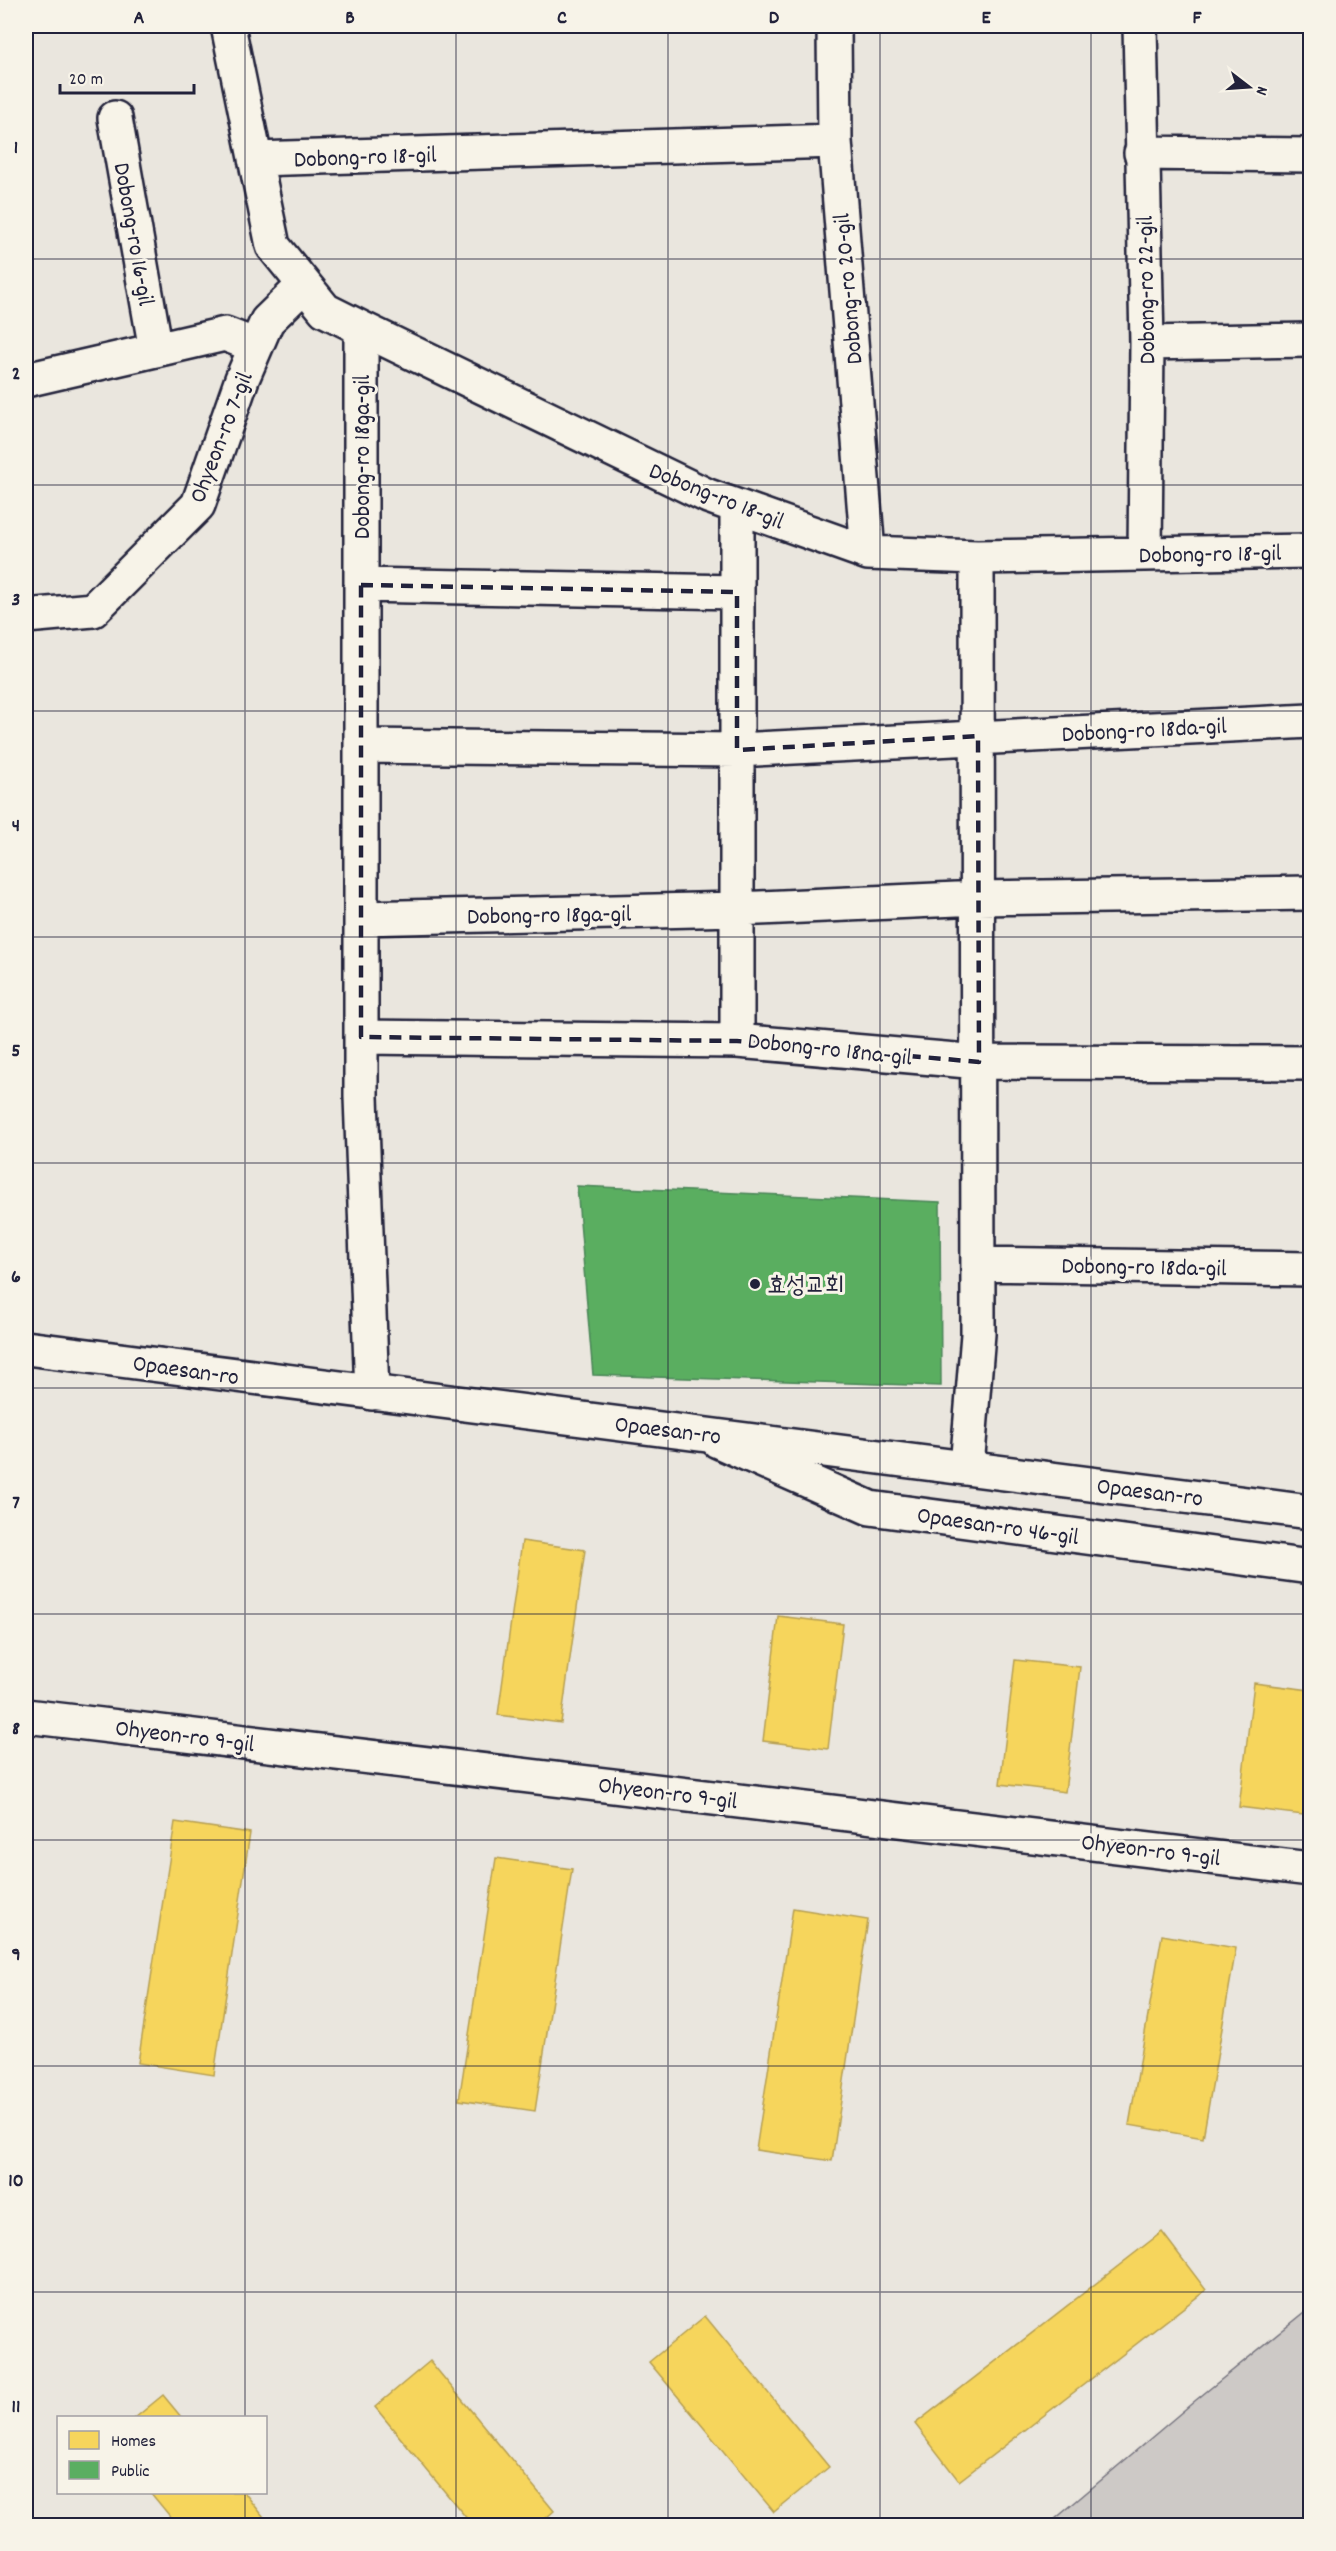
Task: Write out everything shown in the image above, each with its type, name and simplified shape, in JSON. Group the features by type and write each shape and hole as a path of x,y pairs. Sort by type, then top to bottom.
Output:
{"street":[{"name":"Dobong-ro 18-gil","path":"228,26 273,246 325,310 361,328 708,496 868,553 977,557 1311,551"},
{"name":"Dobong-ro 20-gil","path":"834,26 835,141 868,553"},
{"name":"Dobong-ro 22-gil","path":"1140,26 1141,153 1147,343 1145,554"},
{"name":"Dobong-ro 16-gil","path":"115,118 156,350"},
{"name":"Dobong-ro 18-gil","path":"255,159 835,141"},
{"path":"1141,153 1311,155"},
{"name":"Ohyeon-ro 7-gil","path":"26,616 93,609 198,505 267,321 304,285"},
{"name":"Dobong-ro 18ga-gil","path":"361,328 361,1037 372,1393"},
{"path":"26,380 225,334 256,346"},
{"path":"1147,343 1311,340"},
{"name":"Dobong-ro 18na-gil","path":"737,507 737,1041 979,1062"},
{"path":"967,1467 978,1335 977,557"},
{"path":"361,585 737,592"},
{"name":"Dobong-ro 18da-gil","path":"978,736 1311,721"},
{"path":"361,746 737,750 978,736"},
{"path":"737,909 979,898 1311,893"},
{"name":"Dobong-ro 18ga-gil","path":"361,918 737,909"},
{"path":"361,1037 737,1041"},
{"path":"979,1062 1311,1063"},
{"name":"Dobong-ro 18da-gil","path":"978,1264 1311,1269"},
{"name":"Opaesan-ro","path":"26,1347 1311,1512"},
{"name":"Opaesan-ro 46-gil","path":"700,1432 870,1508 1311,1567"},
{"name":"Ohyeon-ro 9-gil","path":"26,1716 1311,1869"}],"highlighted area":[{"path":"361,585 737,592 737,750 978,736 979,1062 737,1041 361,1037"}],"shaded area":[{"path":"1310,2308 1310,2525 1048,2525 1196,2400"}],"building: Homes":[{"path":"522,1541 585,1550 561,1723 498,1715"},
{"path":"778,1616 843,1624 828,1749 763,1741"},
{"path":"1015,1660 1080,1667 1065,1792 1000,1784"},
{"path":"1254,1683 1310,1690 1310,1758 1303,1815 1239,1807"},
{"path":"175,1822 250,1833 214,2075 138,2063"},
{"path":"496,1858 572,1869 535,2111 459,2100"},
{"path":"793,1908 868,1920 832,2161 756,2150"},
{"path":"1162,1935 1236,1948 1203,2138 1129,2125"},
{"path":"1162,2232 1206,2290 959,2481 915,2424"},
{"path":"705,2316 829,2467 774,2512 649,2362"},
{"path":"430,2361 554,2511 537,2526 473,2526 375,2407"},
{"path":"163,2395 180,2416 137,2416"},
{"path":"152,2494 246,2494 271,2526 178,2526"}],"building: Public":[{"name":"효성교회","path":"577,1186 940,1202 941,1386 593,1375"}],"place":[{"name":"효성교회","path":"755,1284"}]}
